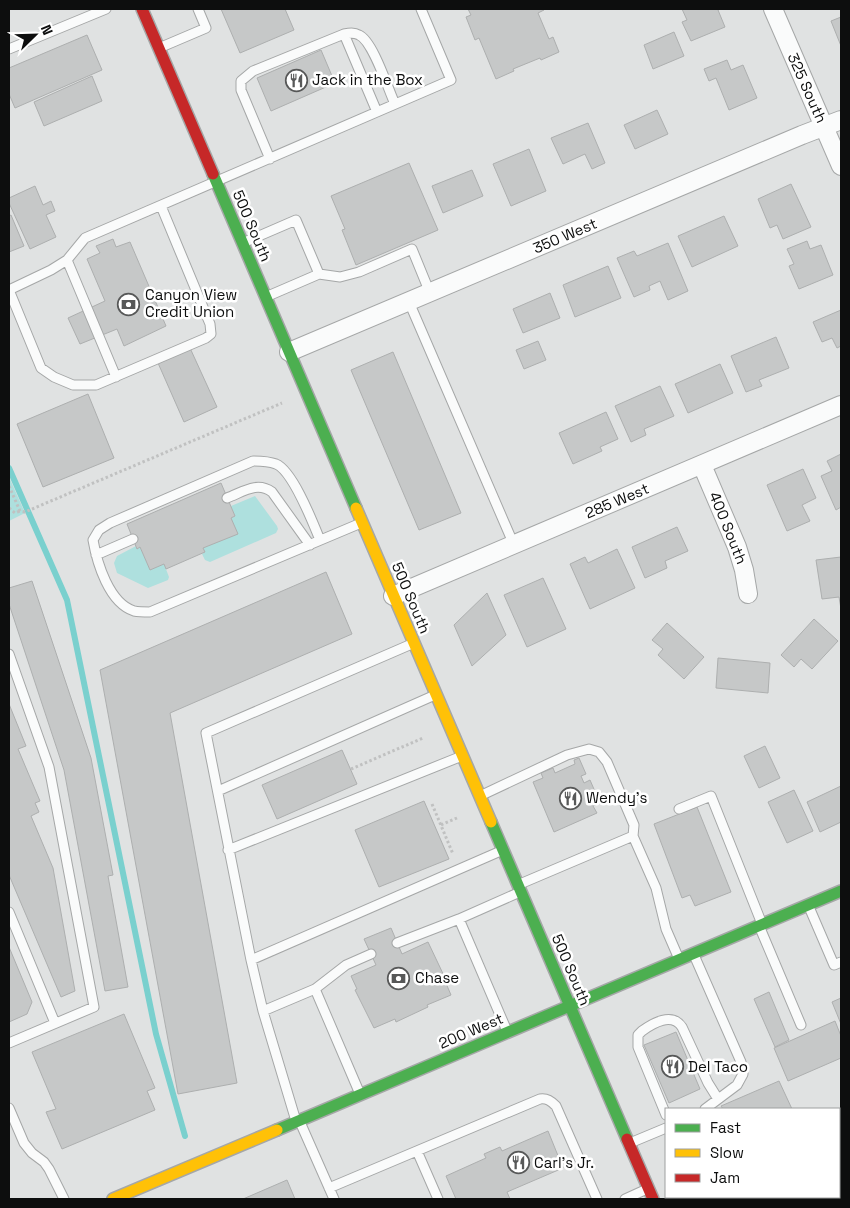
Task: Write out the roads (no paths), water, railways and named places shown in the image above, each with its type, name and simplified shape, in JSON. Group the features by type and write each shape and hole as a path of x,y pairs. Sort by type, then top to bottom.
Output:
{"main road":[{"name":"500 South","path":"142,9 651,1194"},
{"name":"200 West","path":"113,1199 841,891"}],"street":[{"name":"325 South","path":"773,9 841,166"},
{"name":"350 West","path":"289,352 841,120"},
{"name":"285 West","path":"394,596 841,405"},
{"name":"400 South","path":"702,465 737,547 744,570 748,594"}],"lane":[{"path":"9,49 106,9"},
{"path":"159,48 206,28 198,9"},
{"path":"161,206 210,324 211,334 206,338 96,385 73,385 54,377 41,368 9,290 51,270 67,260 85,238 451,80 421,9"},
{"path":"270,159 243,99 241,90 241,81 253,71 344,34 359,34 370,44 395,104"},
{"path":"344,34 377,112"},
{"path":"243,243 296,220 319,274"},
{"path":"266,297 319,274 340,277 359,272 412,249 430,293"},
{"path":"67,260 116,377"},
{"path":"409,302 514,545"},
{"path":"320,540 304,504 286,471 277,464 253,461 110,523 99,530 93,540 96,555 108,587 120,602 134,611 150,612 362,523"},
{"path":"227,498 253,487 261,486 267,488 272,492 310,545"},
{"path":"96,555 133,539"},
{"path":"334,1199 297,1120 263,1011 228,850 206,733 414,643"},
{"path":"9,654 49,767 94,1006 9,1043"},
{"path":"218,791 436,695"},
{"path":"479,796 567,755 589,749 599,752 607,762 634,825 633,836 656,888 666,929 679,959"},
{"path":"228,850 462,756"},
{"path":"679,809 712,796 801,1025"},
{"path":"397,943 459,919 633,836"},
{"path":"251,960 502,850"},
{"path":"808,904 834,965 841,962"},
{"path":"9,912 55,1023"},
{"path":"459,919 508,1032"},
{"path":"693,953 741,1062 743,1074 737,1085 707,1108"},
{"path":"263,1011 315,988 346,965 371,954"},
{"path":"315,988 360,1094"},
{"path":"665,1113 637,1041 642,1031 665,1019 676,1020 682,1026 708,1083 718,1100"},
{"path":"329,1188 540,1099 546,1099 552,1101 556,1106 596,1199"},
{"path":"9,1108 24,1143 49,1169 64,1199"},
{"path":"629,1143 665,1128"},
{"path":"417,1151 438,1199"},
{"path":"625,1199 651,1194"},
{"path":"788,1199 796,1198"}],"waterway":[{"path":"9,468 67,600 156,1034 185,1136"}],"place":[{"name":"Jack in the Box","path":"296,80"},
{"name":"Canyon View Credit Union","path":"129,304"},
{"name":"Wendy's","path":"570,798"},
{"name":"Chase","path":"399,978"},
{"name":"Del Taco","path":"672,1067"},
{"name":"Carl's Jr.","path":"518,1163"}]}
